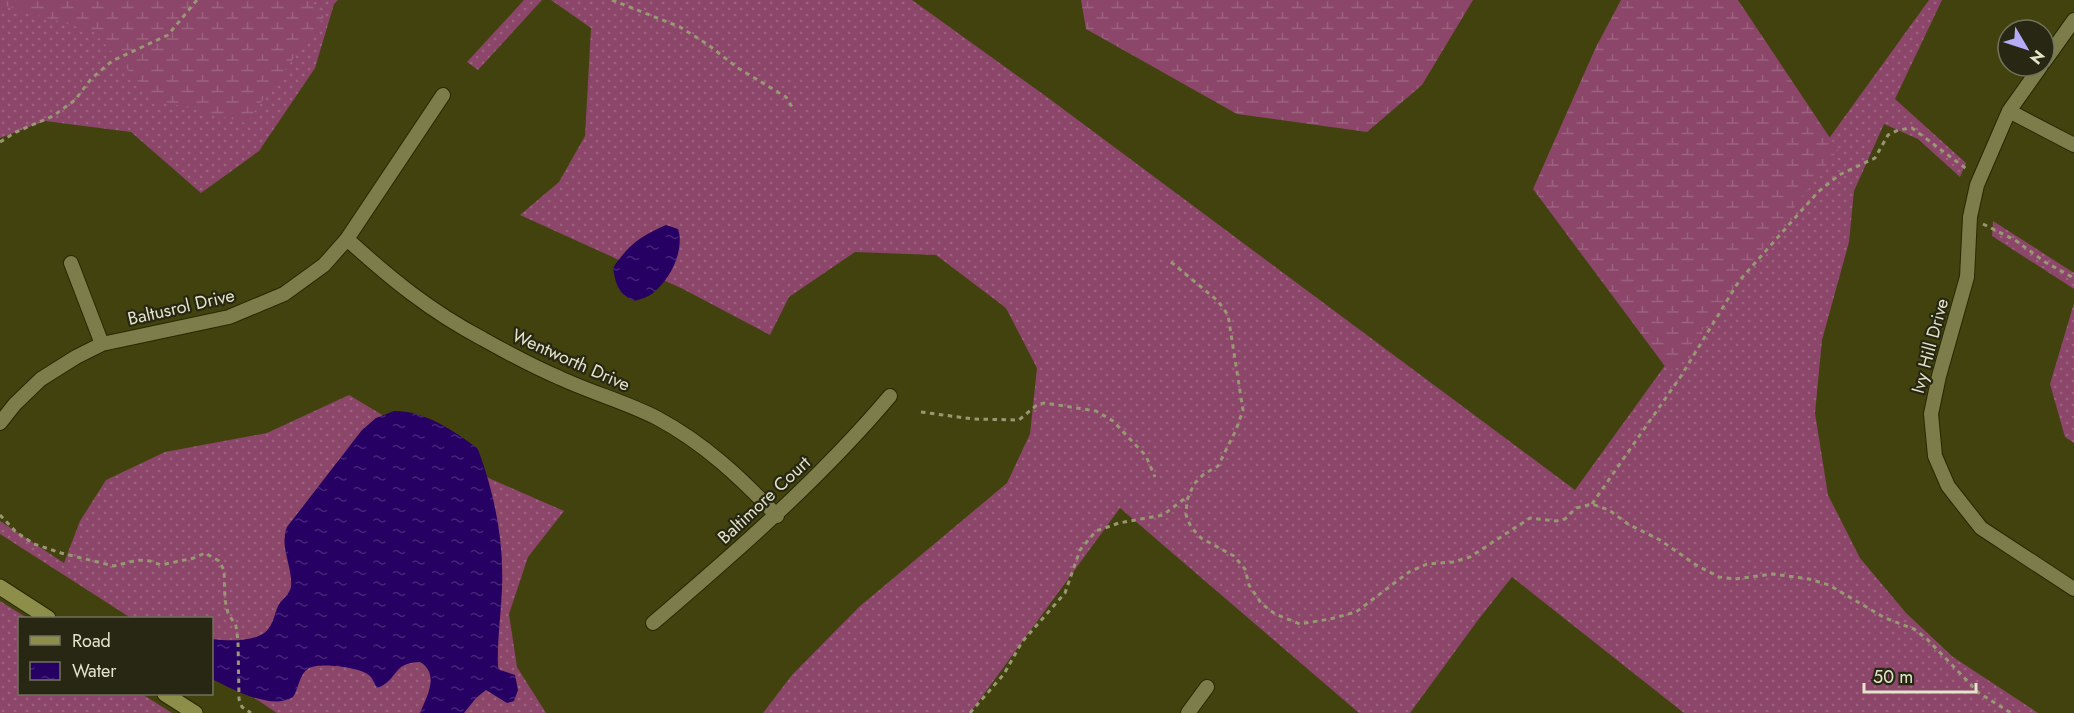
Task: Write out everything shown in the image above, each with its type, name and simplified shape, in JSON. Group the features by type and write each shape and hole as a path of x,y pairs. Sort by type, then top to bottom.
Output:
{"street":[{"path":"2056,45 2074,20"},
{"name":"Ivy Hill Drive","path":"2032,78 2009,111 1980,178 1970,217 1967,276 1939,376 1931,414 1935,456 1948,486 1981,528 2074,589"},
{"name":"Baltusrol Drive","path":"0,423 15,404 41,379 102,344 229,317 284,294 324,265 347,239 443,95"},
{"path":"2009,111 2074,145"},
{"name":"Wentworth Drive","path":"347,239 398,284 435,312 561,379 618,400 658,419 693,440 744,482 777,516"},
{"path":"71,263 102,344"},
{"name":"Baltimore Court","path":"653,623 777,516 834,459 890,396"},
{"path":"0,587 46,617"},
{"path":"1188,713 1207,687"},
{"path":"168,695 195,713"}],"path":[{"path":"0,142 52,116 75,100 91,79 112,61 168,35 197,0"},
{"path":"612,0 680,27 738,68 786,97 792,108"},
{"path":"1592,504 1681,376 1739,281 1818,192 1839,175 1875,158 1888,135 1898,130 1912,128 1980,178"},
{"path":"1970,217 2015,240 2045,262 2074,278"},
{"path":"1171,262 1218,301 1228,315 1243,410 1218,466 1204,474 1194,484 1189,495 1186,515 1191,527 1201,538 1234,556 1245,569 1249,585 1262,603 1275,614 1300,624 1356,612 1409,572 1427,564 1453,562 1470,557 1530,518 1556,521 1565,519 1576,508 1592,504 1609,510 1628,524 1660,540 1696,565 1719,577 1735,579 1773,574 1809,579 1829,585 1885,618 1914,629 1927,639 1978,693 2011,713"},
{"path":"921,412 973,419 1019,420 1038,404 1045,402 1096,411 1113,421 1146,456 1155,477"},
{"path":"970,713 1004,674 1022,642 1065,593 1080,550 1096,531 1162,515 1189,495"},
{"path":"0,515 16,532 34,544 114,566 138,560 161,565 194,558 205,553 219,561 224,570 228,613 236,626 239,699 242,707 251,713"}],"green space":[{"path":"0,0 338,0 334,4 315,68 259,151 201,193 131,132 45,121 0,138"},
{"path":"0,0 307,0 324,17 246,123 154,99 94,32 0,4"},
{"path":"524,0 542,0 478,70 467,62"},
{"path":"551,0 912,0 1051,100 1575,490 1929,0 1942,0 1895,99 1966,163 1960,177 1918,139 1884,124 1854,191 1849,242 1822,340 1815,413 1828,495 1860,558 1906,613 1953,657 2038,713 1684,713 1512,577 1410,713 1359,713 1120,508 970,713 763,713 792,675 859,607 1007,483 1030,434 1037,368 1006,308 936,255 855,252 789,297 770,335 683,289 520,215 559,182 585,136 591,28"},
{"path":"1081,0 1473,0 1422,85 1367,132 1237,114 1086,29"},
{"path":"1621,0 1738,0 1838,150 1670,373 1533,189 1596,47"},
{"path":"1993,221 2074,273 2074,289 1992,236"},
{"path":"2074,303 2074,443 2065,437 2050,384"},
{"path":"349,395 484,476 564,511 528,557 509,614 517,667 546,713 277,713 213,671 213,617 129,617 0,534 0,521 64,563 80,521 106,480 165,452 267,433"},
{"path":"0,601 25,617 18,617 18,695 144,695 172,713 0,713"}],"water":[{"path":"666,225 678,229 680,237 678,255 670,273 659,287 649,296 635,301 619,288 613,268 636,242"},
{"path":"394,411 417,414 448,428 468,441 479,452 494,502 502,554 498,667 500,670 515,675 518,690 514,701 507,703 486,690 464,713 420,713 431,679 426,667 420,662 404,665 389,681 377,688 370,676 358,670 314,666 303,674 293,697 274,702 252,697 213,680 213,639 251,639 264,633 271,625 278,606 291,587 285,550 287,527 362,430 376,418"}]}
